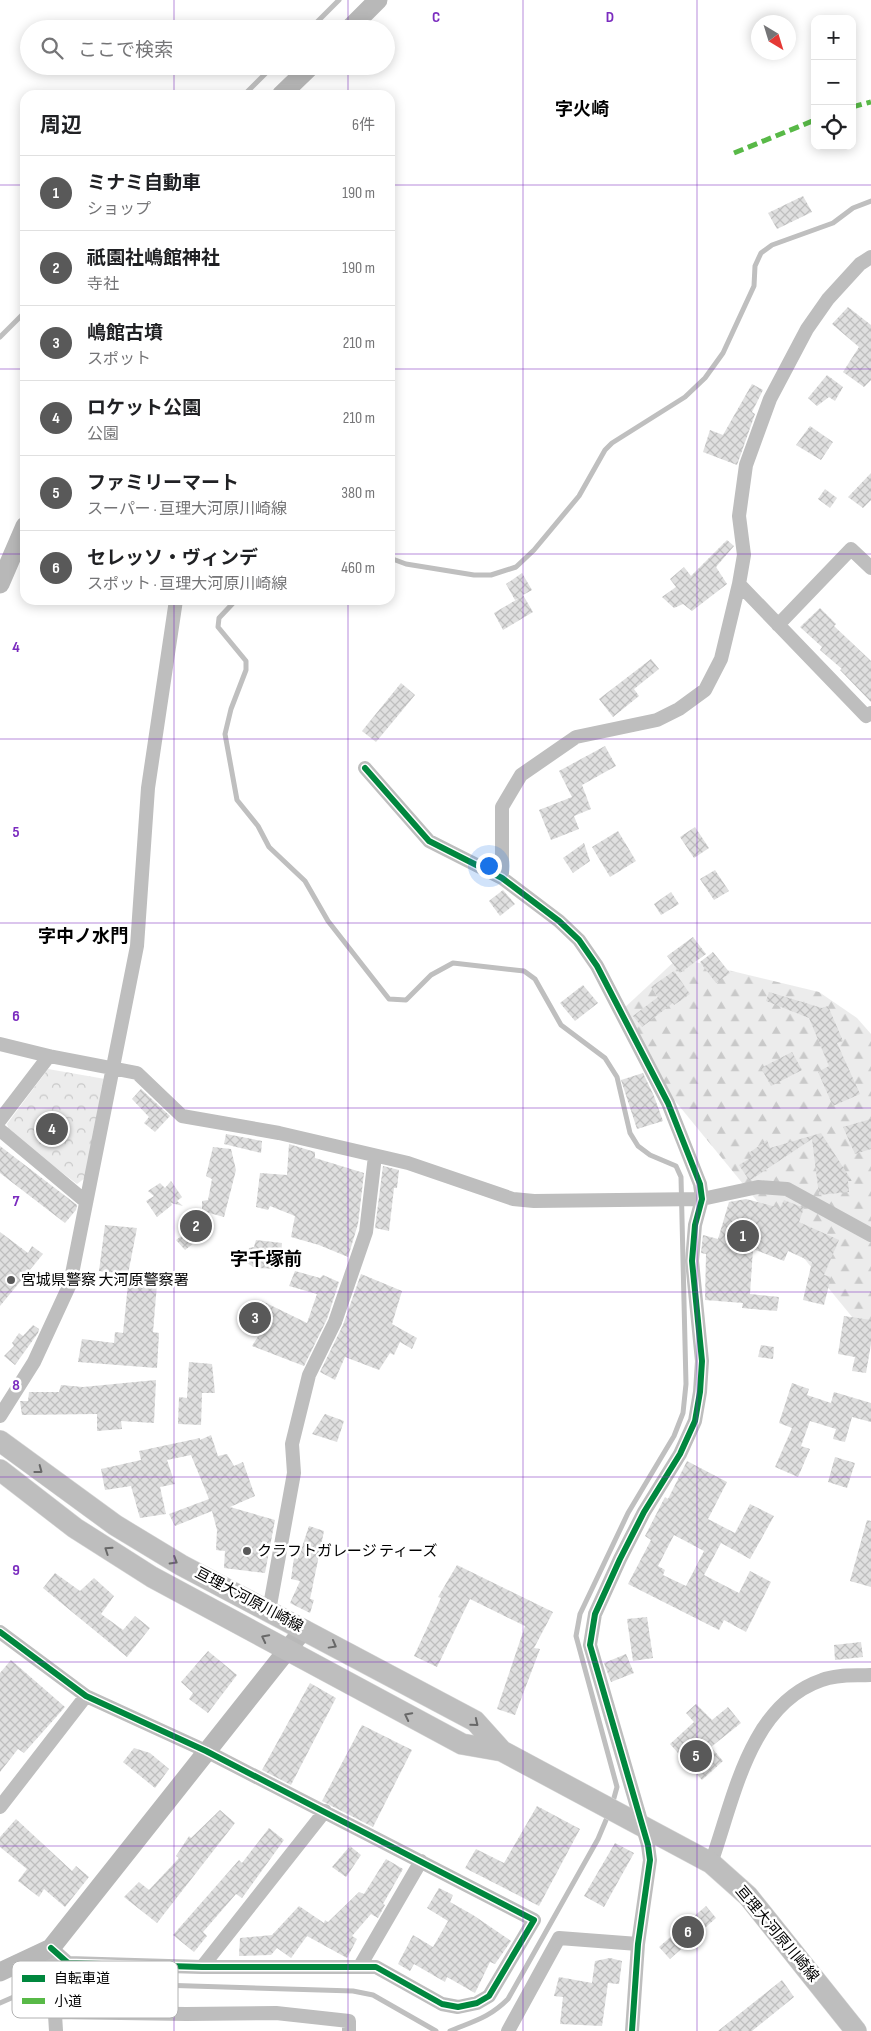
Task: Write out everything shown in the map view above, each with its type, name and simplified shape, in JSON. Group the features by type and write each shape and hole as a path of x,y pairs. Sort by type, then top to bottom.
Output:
{"main road":[{"name":"亘理大河原川崎線","path":"0,1441 115,1525 181,1565 475,1721 502,1751"},
{"name":"亘理大河原川崎線","path":"0,1470 76,1528 186,1597 462,1744 502,1751 711,1863 748,1896 856,2031"}],"street":[{"path":"358,20 378,0"},
{"path":"287,90 302,75"},
{"path":"502,878 502,807 521,775 576,737 657,720 679,709 705,690 721,659 739,584 744,555 739,516 746,465 770,399 807,329 828,299 860,264 871,257"},
{"path":"0,584 20,538"},
{"path":"778,625 851,549 871,568"},
{"path":"739,584 866,716 871,713"},
{"path":"0,1416 34,1362 70,1284 137,946 148,788 175,605"},
{"path":"365,768 429,841 502,878 559,921 579,940 597,966 668,1103 700,1184 695,1199 692,1261 702,1362 700,1392 695,1421 680,1454 644,1512 620,1559 595,1614 590,1645 648,1845 650,1860 638,1944 632,2031"},
{"path":"0,1044 49,1056 137,1073 182,1116 279,1133 408,1163 513,1199 534,1201 695,1199 758,1187 787,1189 871,1235"},
{"path":"0,1120 49,1056"},
{"path":"0,1130 85,1201"},
{"path":"270,1611 294,1473 292,1444 309,1375 334,1322 366,1232 374,1156"},
{"path":"23,1961 50,1948 304,1629"},
{"path":"0,1632 86,1696 206,1752 325,1811 534,1920 489,1996 477,2003 458,2007 442,2004 376,1967 178,1965"},
{"path":"711,1863 756,1737 771,1715 803,1688 822,1679 871,1675"},
{"path":"0,1807 86,1696"},
{"path":"202,1966 325,1811"},
{"path":"360,1966 421,1861"},
{"path":"508,2031 558,1938 638,1944"},
{"path":"50,1948 66,1961"},
{"path":"50,1948 52,1961"},
{"path":"0,1972 12,1966"},
{"path":"178,2014 276,2013 349,2021 349,2031"},
{"path":"55,2018 56,2031"}],"green space":[{"path":"678,958 819,992 857,1018 871,1034 871,1340 671,1096 621,1011"},
{"path":"48,1069 105,1079 85,1178 77,1184 10,1133 7,1124"}],"building":[{"path":"803,196 812,212 777,229 768,213"},
{"path":"848,307 871,325 871,380 864,387 843,372 859,347 832,324"},
{"path":"827,375 843,387 835,401 829,397 817,406 808,398"},
{"path":"752,384 763,390 752,412 755,414 737,465 703,452 710,430 723,435"},
{"path":"810,426 833,442 821,460 796,445"},
{"path":"871,473 871,500 863,508 848,497"},
{"path":"825,489 837,498 830,508 818,499"},
{"path":"727,540 734,546 716,567 727,584 692,611 683,604 674,608 662,597 676,587 670,579 684,567 691,576"},
{"path":"522,573 532,590 523,595 533,612 503,630 494,613 521,597 515,600 506,584"},
{"path":"820,608 836,624 834,626 871,661 871,702 840,670 842,669 820,650 822,647 800,627"},
{"path":"651,659 659,669 634,689 639,696 613,717 599,699"},
{"path":"401,683 415,695 376,742 362,731"},
{"path":"605,746 616,766 582,785 591,809 574,816 579,829 551,840 539,810 572,797 559,771"},
{"path":"695,827 709,848 694,858 680,837"},
{"path":"618,831 636,861 610,877 592,847"},
{"path":"584,843 590,861 573,873 563,858"},
{"path":"715,870 729,891 714,900 700,879"},
{"path":"503,890 515,904 500,916 489,901"},
{"path":"671,892 679,904 661,915 654,904"},
{"path":"693,937 706,954 680,973 667,956"},
{"path":"713,952 730,973 716,983 700,962"},
{"path":"674,971 690,994 674,1005 673,1003 642,1027 633,1016 658,997 651,987"},
{"path":"583,985 598,1003 575,1021 560,1003"},
{"path":"769,992 822,1008 828,1006 843,1041 837,1043 860,1094 833,1106 818,1072 829,1066 809,1018 766,1001"},
{"path":"792,1052 802,1070 771,1086 761,1068"},
{"path":"643,1073 663,1121 637,1129 621,1080"},
{"path":"141,1089 170,1116 155,1132 144,1123 149,1117 132,1099"},
{"path":"871,1119 871,1149 855,1154 843,1127"},
{"path":"821,1133 852,1181 848,1181 849,1192 819,1195 812,1139 752,1179 749,1180 739,1165 752,1157 749,1153 767,1140 770,1148"},
{"path":"226,1134 262,1141 261,1153 224,1144"},
{"path":"289,1144 315,1152 315,1158 364,1173 358,1224 348,1257 319,1245 291,1237 295,1216 270,1206 268,1210 256,1207 260,1173 287,1175"},
{"path":"0,1146 77,1205 76,1210 65,1223 0,1173"},
{"path":"213,1147 231,1149 236,1170 224,1217 202,1211 202,1201 208,1200 212,1179 206,1176"},
{"path":"383,1166 399,1170 397,1188 394,1188 389,1231 375,1228"},
{"path":"171,1181 182,1197 177,1201 183,1206 171,1203 172,1205 157,1217 146,1201 154,1196 148,1191 160,1183 165,1188"},
{"path":"746,1199 780,1208 784,1200 804,1208 799,1222 839,1240 824,1275 831,1277 824,1305 803,1300 812,1262 788,1251 784,1261 753,1249 750,1294 779,1297 777,1311 742,1308 743,1303 705,1300 706,1254 701,1253 703,1235 718,1239 729,1202"},
{"path":"105,1225 137,1228 128,1274 99,1271"},
{"path":"190,1230 198,1240 185,1250 176,1240"},
{"name":"宮城県警察 大河原警察署","path":"0,1232 28,1253 32,1246 43,1254 0,1306"},
{"path":"256,1240 282,1243 280,1269 255,1268 247,1263 249,1248 254,1247"},
{"path":"295,1271 320,1278 323,1275 339,1282 327,1319 304,1366 252,1346 266,1324 253,1320 262,1301 307,1323 317,1294 289,1286"},
{"path":"361,1274 402,1291 392,1324 417,1338 412,1349 400,1342 394,1355 390,1353 379,1370 345,1357 335,1380 320,1372 343,1325"},
{"path":"128,1284 157,1284 153,1332 159,1333 157,1368 78,1362 82,1339 114,1343 115,1332 123,1333"},
{"path":"844,1316 871,1320 871,1344 866,1373 852,1371 855,1357 838,1354"},
{"path":"33,1325 39,1329 38,1333 15,1365 4,1356 14,1346 12,1343 19,1333 23,1336"},
{"path":"761,1345 774,1347 773,1359 758,1357"},
{"path":"189,1362 212,1364 215,1393 202,1393 201,1425 178,1424 179,1397 187,1398"},
{"path":"156,1380 154,1423 121,1421 122,1429 97,1431 97,1414 22,1415 20,1401 28,1401 29,1392 59,1392 61,1385 83,1387"},
{"path":"792,1383 809,1389 807,1395 831,1403 834,1392 871,1403 871,1422 852,1417 845,1442 833,1439 836,1429 810,1421 801,1446 810,1449 798,1477 775,1467 792,1428 779,1423"},
{"path":"325,1414 344,1421 337,1442 312,1434"},
{"path":"211,1435 218,1456 227,1454 234,1466 243,1462 255,1496 230,1507 275,1520 265,1573 224,1568 225,1551 216,1550 217,1530 212,1511 175,1526 169,1514 209,1499 191,1455 167,1460 175,1484 160,1487 166,1514 140,1518 131,1486 105,1490 101,1469 141,1460 139,1451 200,1438 200,1440"},
{"path":"835,1457 855,1463 847,1488 828,1482"},
{"path":"687,1461 727,1482 708,1519 735,1533 750,1504 774,1516 750,1559 721,1543 704,1575 739,1593 750,1571 771,1582 746,1632 724,1620 719,1630 628,1584 651,1540 645,1536 665,1497 668,1499","holes":["674,1535 704,1551 686,1586 663,1575 665,1570 658,1566"]},
{"path":"867,1520 871,1521 871,1587 850,1581"},
{"path":"309,1526 324,1531 310,1599 314,1600 310,1613 290,1603 300,1581 291,1579 294,1558 298,1559"},
{"path":"457,1565 553,1612 534,1648 540,1649 515,1715 497,1709 525,1626 470,1599 437,1667 414,1656 441,1598 438,1597"},
{"path":"55,1573 80,1591 94,1578 114,1596 101,1614 123,1630 135,1616 150,1628 127,1657 43,1588"},
{"path":"647,1617 653,1658 633,1661 627,1619"},
{"path":"861,1642 863,1657 835,1660 834,1645"},
{"path":"208,1651 237,1675 208,1713 189,1699 193,1693 181,1682"},
{"path":"626,1654 634,1673 611,1682 604,1663"},
{"path":"11,1660 65,1707 24,1753 18,1749 0,1772 0,1673"},
{"path":"310,1683 336,1698 291,1785 262,1770"},
{"path":"696,1704 712,1720 728,1707 741,1723 711,1747 723,1761 702,1780 670,1744 694,1722 686,1713"},
{"path":"362,1725 412,1750 373,1827 322,1801"},
{"path":"134,1748 150,1753 169,1769 155,1788 123,1762"},
{"path":"537,1806 580,1829 539,1906 465,1868 476,1849 504,1863"},
{"path":"220,1810 235,1823 157,1923 124,1897 139,1882 149,1890 179,1858 176,1856 189,1836 191,1838"},
{"path":"16,1819 72,1871 76,1866 89,1877 65,1907 44,1889 39,1897 18,1881 27,1869 0,1847 0,1837"},
{"path":"269,1828 284,1840 242,1898 236,1894 203,1932 207,1936 194,1952 173,1935 239,1860 242,1863"},
{"path":"615,1843 634,1853 604,1907 584,1896"},
{"path":"350,1846 361,1855 346,1877 332,1867"},
{"path":"386,1859 403,1869 383,1904 385,1905 378,1918 371,1914 352,1936 357,1939 347,1958 307,1936 291,1958 277,1948 271,1955 239,1956 240,1938 272,1935 299,1906 324,1923 325,1920 328,1922 359,1892 364,1894"},
{"path":"439,1888 453,1895 450,1902 511,1941 495,1964 490,1962 475,1993 447,1977 445,1982 414,1964 410,1971 398,1964 413,1935 433,1947 448,1921 427,1908"},
{"path":"706,1906 716,1918 670,1959 659,1947"},
{"path":"610,1958 622,1961 619,1984 608,1983 602,2026 560,2024 563,1997 554,1996 559,1977 592,1983 595,1961"},
{"path":"782,1980 794,1997 752,2031 718,2031"}],"waterway":[{"path":"319,20 339,0"},
{"path":"249,90 264,75"},
{"path":"395,560 406,564 474,575 491,575 516,567 534,550 579,496 605,450 612,443 685,397 705,378 723,353 754,286 755,266 761,253 772,245 833,223 853,208 871,201"},
{"path":"0,337 20,317"},
{"path":"231,605 219,618 218,627 246,661 246,670 231,709 225,734 237,800 258,826 269,847 305,881 328,921 389,999 406,1000 431,975 453,963 524,971 535,979 561,1025 605,1058 617,1077 630,1133 638,1146 650,1155 676,1166 681,1177 686,1384 683,1413 674,1436 628,1513 580,1614 576,1636 617,1787 612,1805"},
{"path":"450,2031 488,2015 508,1999 598,1839 609,1813"},
{"path":"178,1986 353,1991 373,1995 436,2031"},
{"path":"0,2003 12,1998"}],"marked path":[{"path":"856,106 871,102"},
{"path":"734,153 811,122"}],"cycle path":[{"path":"365,768 429,841 502,878 559,921 579,940 597,966 668,1103 700,1184 702,1199 695,1225 692,1261 702,1361 700,1392 695,1421 680,1454 644,1512 620,1559 595,1614 590,1645 648,1845 650,1860 638,1944 632,2031"},
{"path":"0,1632 86,1696 206,1751 534,1920 489,1996 477,2003 458,2007 442,2004 376,1967 178,1966"},
{"path":"51,1948 66,1961"}],"place":[{"name":"ロケット公園","path":"52,1129"},
{"name":"祇園社嶋館神社","path":"196,1226"},
{"name":"ミナミ自動車","path":"743,1236"},
{"name":"宮城県警察 大河原警察署","path":"11,1280"},
{"name":"嶋館古墳","path":"255,1318"},
{"name":"クラフトガレージ ティーズ","path":"247,1551"},
{"name":"ファミリーマート","path":"696,1756"},
{"name":"セレッソ・ヴィンデ","path":"688,1932"}],"district":[{"name":"字火崎","path":"582,109"},
{"name":"字中ノ水門","path":"83,936"},
{"name":"字千塚前","path":"266,1259"}]}
